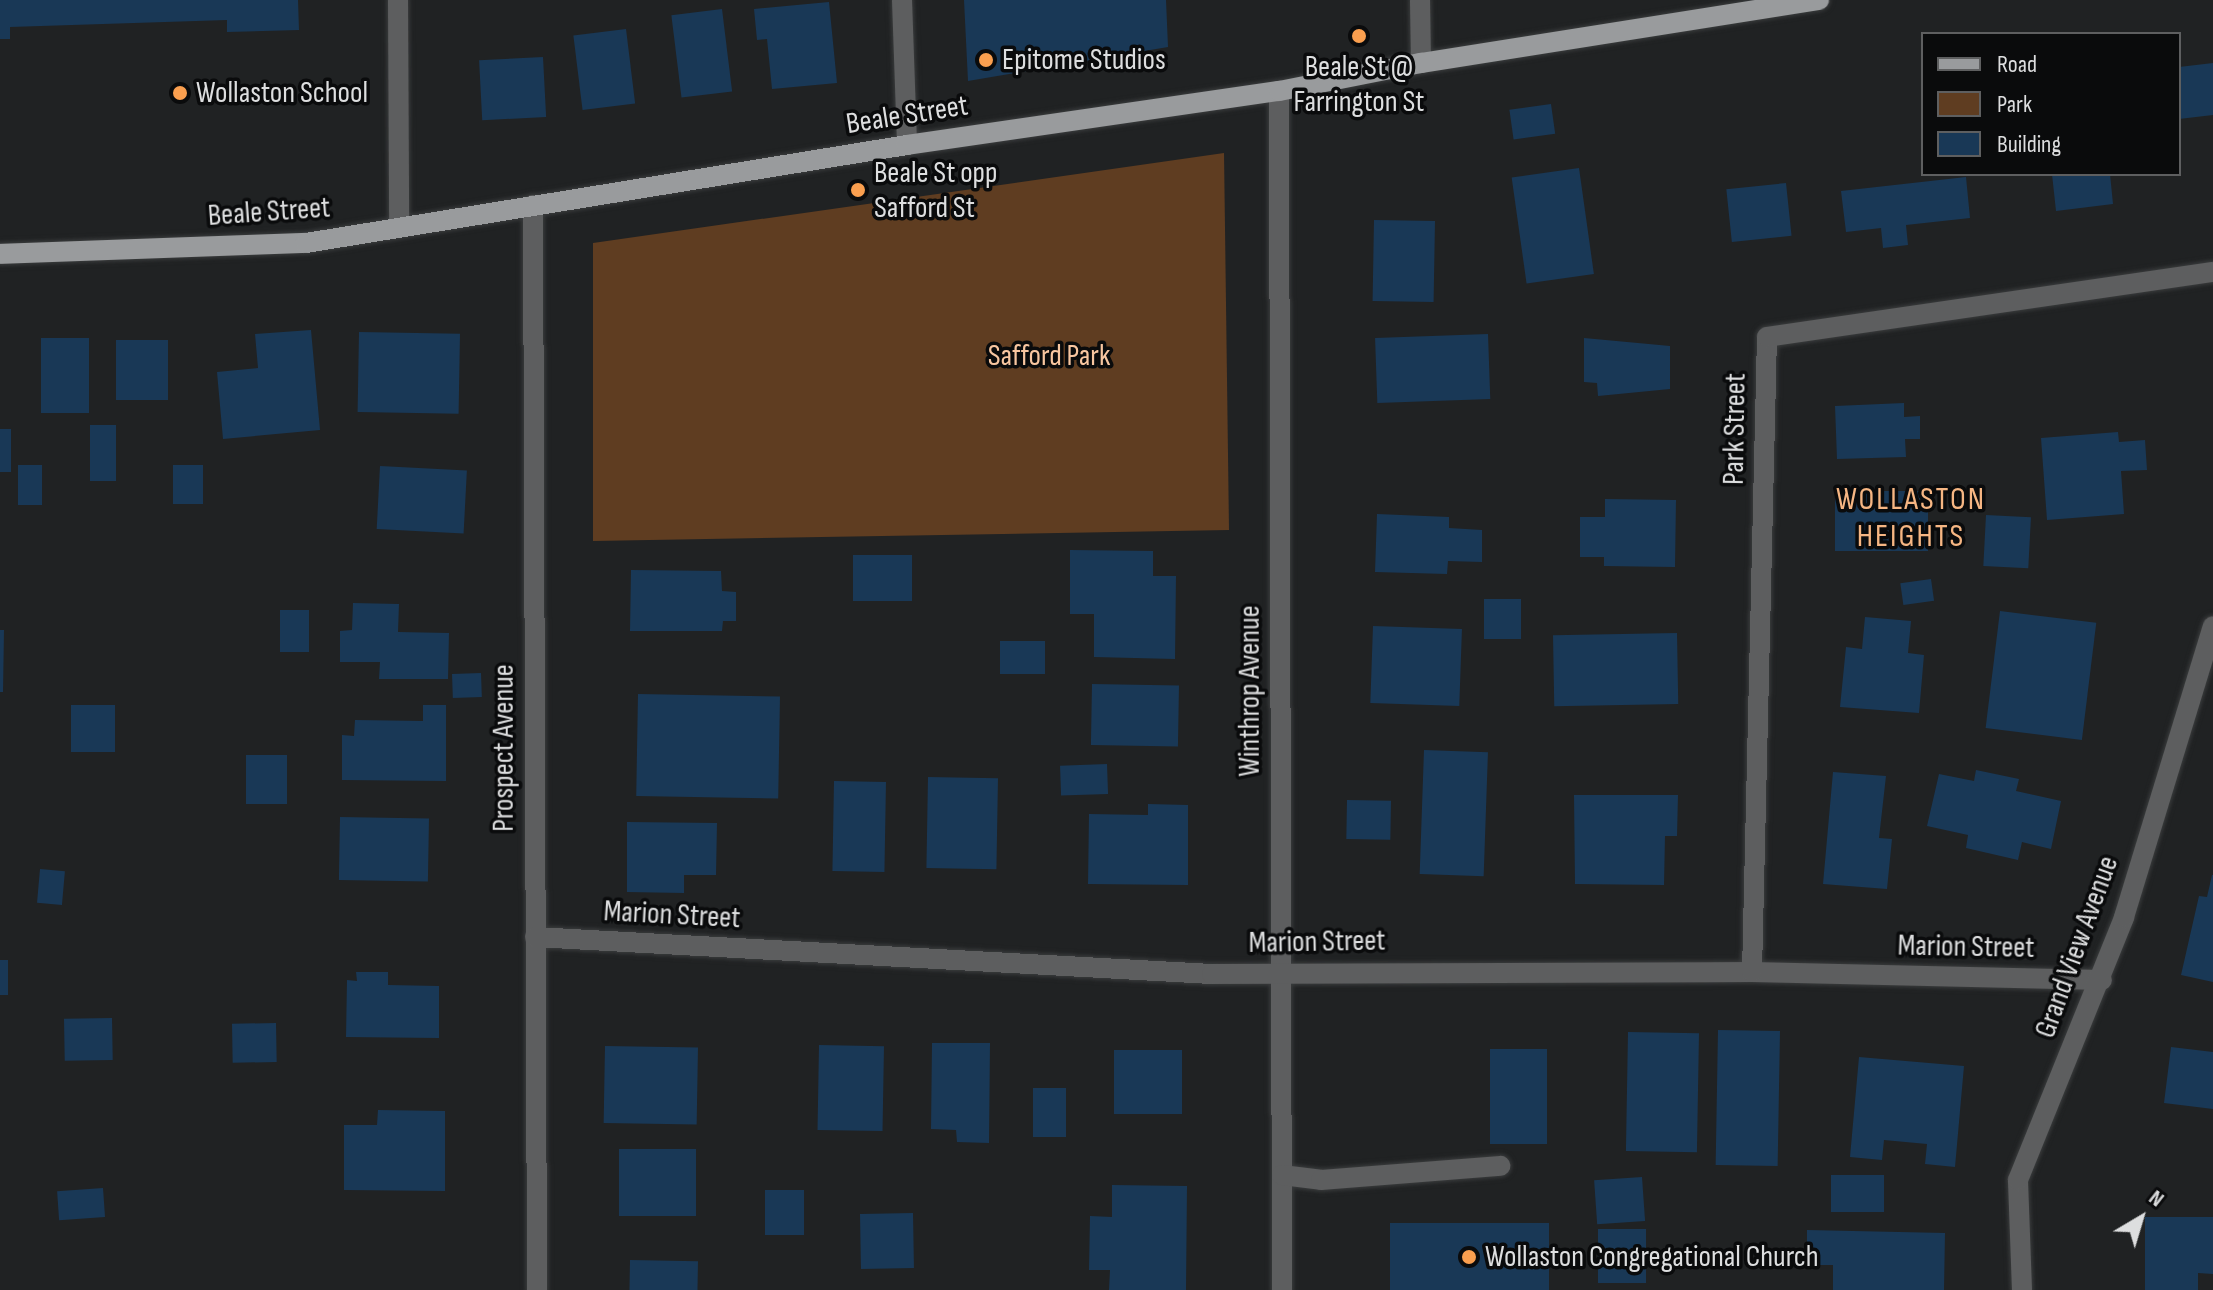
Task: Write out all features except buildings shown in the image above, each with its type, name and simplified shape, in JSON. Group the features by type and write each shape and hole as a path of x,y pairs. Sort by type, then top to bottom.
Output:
{"main road":[{"name":"Beale Street","path":"0,254 306,243 907,145 1279,91 1421,63 1819,0"}],"street":[{"path":"398,0 399,227"},
{"path":"902,0 907,145"},
{"path":"1420,0 1421,63"},
{"name":"Winthrop Avenue","path":"1279,91 1282,1290"},
{"name":"Prospect Avenue","path":"533,205 537,1290"},
{"name":"Park Street","path":"1752,972 1767,337 2213,272"},
{"name":"Grand View Avenue","path":"2022,1290 2018,1180 2102,980 2213,626"},
{"name":"Marion Street","path":"535,937 1212,974 1280,971 1752,972 2102,980"},
{"path":"1282,1175 1346,1179 1500,1166"}],"green space":[{"name":"Safford Park","path":"1224,153 1229,530 593,541 593,243"}],"place":[{"name":"Beale St @ Farrington St","path":"1359,36"},
{"name":"Epitome Studios","path":"986,60"},
{"name":"Wollaston School","path":"180,93"},
{"name":"Beale St opp Safford St","path":"858,190"},
{"name":"Wollaston Congregational Church","path":"1469,1257"}],"district":[{"name":"WOLLASTON HEIGHTS","path":"1911,520"}]}
